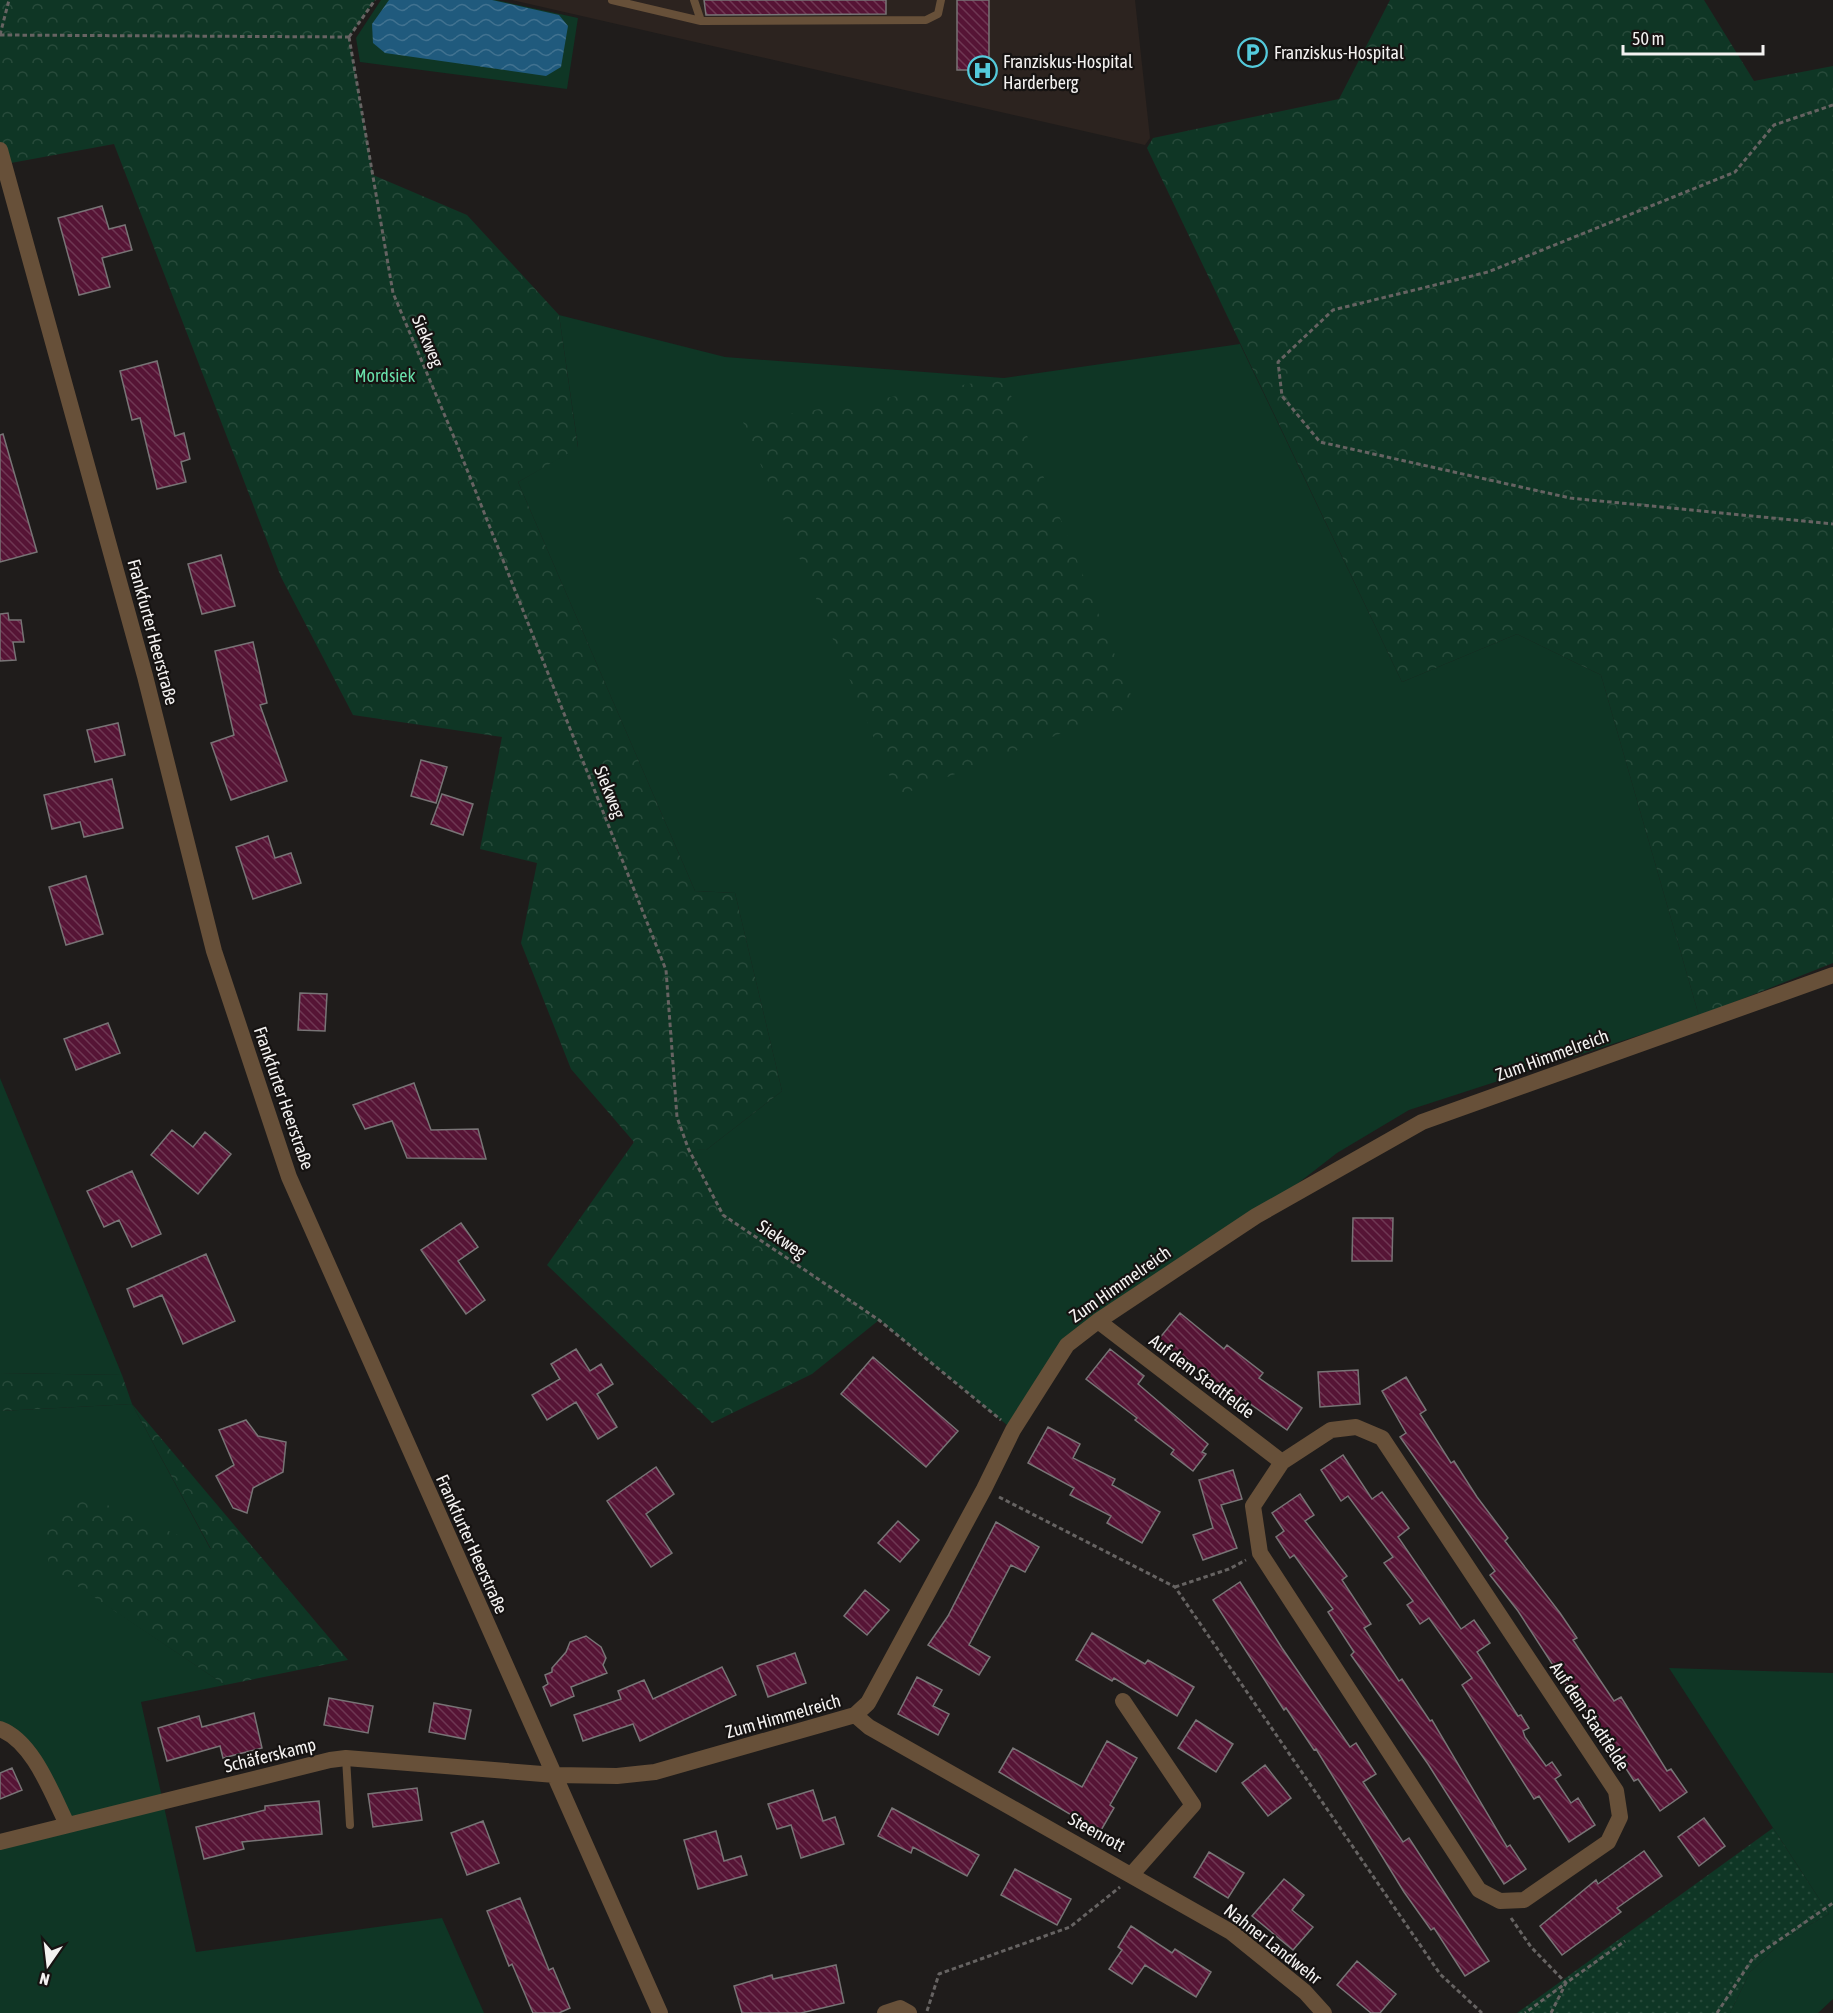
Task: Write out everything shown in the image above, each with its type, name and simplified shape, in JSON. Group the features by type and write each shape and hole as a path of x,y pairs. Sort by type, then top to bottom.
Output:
{"street":[{"name":"Frankfurter Heerstraße","path":"0,150 145,676 214,951 289,1177 660,2013"},
{"name":"Zum Himmelreich","path":"555,1775 617,1776 655,1772 855,1715 868,1704 984,1489 1013,1430 1067,1345 1098,1321 1256,1216 1422,1122 1833,975"},
{"name":"Auf dem Stadtfelde","path":"1098,1321 1282,1462"},
{"name":"Auf dem Stadtfelde","path":"1356,1427 1382,1438 1616,1791 1620,1817 1608,1842 1524,1900 1500,1902 1479,1890 1260,1553 1253,1506 1282,1462 1331,1430 1356,1427"},
{"name":"Steenrott","path":"855,1715 868,1727 1132,1874 1193,1805 1123,1701"},
{"path":"0,1729 11,1733 39,1767 67,1824"},
{"name":"Schäferskamp","path":"0,1842 346,1758 555,1775"},
{"name":"Nahner Landwehr","path":"1132,1874 1231,1932 1305,1992 1324,2013"},
{"path":"885,2013 900,2008 909,2013"}],"lane":[{"path":"612,0 701,21 926,20 938,14 941,0"},
{"path":"694,0 701,21"},
{"path":"346,1758 350,1826"}],"path":[{"path":"9,0 0,36 349,37 375,0"},
{"name":"Siekweg","path":"349,37 393,293 456,442 666,970 677,1116 688,1148 723,1215 879,1320 1013,1430"},
{"path":"1833,105 1774,125 1735,172 1488,272 1333,310 1278,362 1282,396 1320,442 1570,498 1833,524"},
{"path":"984,1489 1175,1587 1440,1974 1482,2013"},
{"path":"1175,1587 1229,1569 1260,1553"},
{"path":"926,2013 939,1974 1002,1954 1070,1927 1132,1874"},
{"path":"1500,1902 1531,1947 1566,1983"},
{"path":"1717,2013 1753,1958 1833,1903"},
{"path":"1525,2013 1625,1941"},
{"path":"1551,2013 1566,1983"}],"shaded area":[{"name":"Franziskus-Hospital Harderberg","path":"512,0 1135,0 1150,138 1145,145"}],"green space":[{"name":"Mordsiek","path":"0,0 375,0 349,37 373,175 467,215 559,315 578,448 518,482 695,891 735,893 782,1091 706,1150 688,1149 723,1215 879,1320 812,1374 712,1423 547,1265 634,1142 571,1069 521,943 537,863 480,849 502,737 353,715 281,577 114,144 0,165"},
{"path":"381,0 496,0 578,18 567,89 360,62 356,38"},
{"path":"1390,0 1704,0 1754,81 1833,66 1833,963 1699,1016 1601,675 1517,634 1402,682 1147,148 1153,138 1339,99"},
{"path":"559,315 725,357 1004,378 1240,344 1402,682 1517,634 1601,675 1699,1016 1409,1110 1337,1153 1256,1216 1067,1345 1013,1430 879,1320 723,1215 688,1148 706,1150 782,1091 735,893 695,891 518,482 578,447"},
{"path":"1004,378 1135,705 898,796 743,422"},
{"path":"0,1078 122,1375 0,1373"},
{"path":"0,1373 122,1375 132,1404 0,1411"},
{"path":"132,1404 211,1550 49,1566 225,1685 141,1702 196,1952 442,1918 484,2013 0,2013 0,1842 67,1824 39,1767 0,1729 0,1411"},
{"path":"132,1404 348,1660 225,1685 49,1567 44,1519 86,1496 211,1549"},
{"path":"1669,1668 1833,1673 1833,1999 1818,2013 1730,2013 1750,1972 1787,1937 1829,1914"},
{"path":"1773,1828 1829,1914 1787,1937 1750,1972 1730,2013 1517,2013"}],"water":[{"path":"389,0 492,0 559,15 568,26 561,67 546,76 385,53 373,43 372,24"}],"building":[{"path":"704,0 886,0 886,14 706,15"},
{"path":"957,0 989,0 989,70 957,70"},
{"path":"102,206 109,229 125,225 132,250 102,258 110,287 79,295 58,218"},
{"path":"157,361 175,436 184,433 190,459 181,462 186,482 157,489 140,418 132,420 120,371"},
{"path":"3,434 37,552 0,562 0,435"},
{"path":"221,555 235,606 202,614 188,564"},
{"path":"8,613 9,620 21,620 24,642 13,642 16,660 0,661 0,614"},
{"path":"253,642 267,703 260,705 287,781 231,800 211,743 234,735 215,651"},
{"path":"118,723 125,755 95,762 87,730"},
{"path":"421,760 447,767 436,803 411,796"},
{"path":"112,779 123,828 84,837 80,822 52,829 44,795"},
{"path":"442,794 473,804 463,835 431,824"},
{"path":"268,836 275,858 291,853 301,883 253,899 236,847"},
{"path":"86,876 103,934 66,945 49,887"},
{"path":"300,993 327,994 325,1031 298,1030"},
{"path":"108,1023 120,1053 76,1070 64,1039"},
{"path":"414,1083 431,1130 478,1129 486,1159 407,1158 392,1121 365,1129 353,1105"},
{"path":"172,1130 193,1147 205,1132 231,1154 198,1194 151,1155"},
{"path":"132,1171 161,1234 132,1247 119,1220 104,1227 87,1191"},
{"path":"1353,1218 1393,1218 1392,1261 1352,1261"},
{"path":"461,1223 478,1247 458,1261 485,1300 466,1314 421,1250"},
{"path":"206,1254 235,1321 183,1344 162,1295 134,1307 127,1289"},
{"path":"1180,1313 1224,1349 1227,1345 1263,1373 1259,1378 1302,1408 1287,1430 1243,1399 1240,1402 1158,1340"},
{"path":"576,1349 590,1371 601,1364 613,1384 597,1394 617,1427 598,1439 576,1402 547,1420 532,1395 560,1379 551,1364"},
{"path":"1110,1349 1144,1376 1138,1384 1208,1444 1202,1452 1206,1454 1193,1471 1171,1454 1174,1450 1135,1420 1137,1418 1086,1379"},
{"path":"873,1357 958,1431 926,1467 841,1394"},
{"path":"1358,1370 1360,1404 1320,1407 1318,1372"},
{"path":"1406,1377 1426,1410 1420,1414 1451,1463 1454,1461 1477,1497 1508,1538 1505,1541 1560,1613 1577,1638 1573,1640 1614,1701 1621,1697 1667,1771 1671,1769 1687,1792 1660,1811 1638,1779 1634,1781 1582,1705 1580,1707 1518,1611 1490,1575 1495,1571 1400,1437 1406,1433 1382,1391"},
{"path":"246,1420 258,1436 286,1442 283,1472 253,1488 247,1513 233,1508 216,1476 234,1465 219,1430"},
{"path":"1048,1427 1080,1444 1073,1458 1115,1479 1112,1485 1160,1512 1142,1543 1107,1523 1111,1516 1070,1495 1074,1488 1028,1463"},
{"path":"1343,1455 1372,1499 1382,1492 1409,1528 1398,1537 1461,1629 1474,1620 1490,1643 1477,1652 1518,1716 1521,1715 1529,1728 1523,1731 1525,1737 1546,1766 1552,1762 1561,1775 1555,1779 1571,1803 1578,1798 1595,1825 1569,1842 1539,1796 1534,1799 1462,1685 1472,1678 1429,1618 1420,1624 1407,1605 1413,1601 1384,1563 1393,1557 1348,1496 1341,1501 1321,1470"},
{"path":"656,1467 674,1494 646,1514 672,1553 651,1567 607,1501"},
{"path":"1233,1470 1242,1499 1221,1505 1237,1548 1203,1560 1193,1535 1213,1528 1199,1480"},
{"path":"1300,1494 1314,1515 1305,1521 1347,1576 1342,1580 1371,1624 1364,1628 1399,1681 1402,1679 1430,1721 1432,1720 1507,1847 1510,1845 1526,1869 1504,1884 1428,1764 1351,1655 1354,1652 1328,1612 1333,1609 1294,1555 1290,1558 1276,1537 1284,1531 1272,1513"},
{"path":"898,1521 919,1540 900,1562 878,1543"},
{"path":"996,1522 1039,1547 1025,1572 1011,1565 969,1645 990,1657 979,1675 928,1645 948,1616"},
{"path":"1240,1582 1350,1747 1356,1743 1376,1774 1363,1782 1403,1842 1409,1838 1489,1961 1465,1976 1434,1928 1431,1930 1404,1892 1316,1749 1314,1750 1286,1708 1284,1710 1213,1600"},
{"path":"865,1590 889,1610 867,1635 844,1616"},
{"path":"1092,1633 1145,1664 1148,1660 1194,1687 1177,1716 1114,1678 1112,1681 1076,1660"},
{"path":"586,1636 601,1647 606,1658 603,1665 607,1673 571,1687 574,1696 551,1706 543,1687 548,1684 545,1675 552,1672 552,1668 566,1652 570,1642"},
{"path":"795,1653 806,1683 768,1697 757,1666"},
{"path":"722,1667 736,1695 640,1741 633,1724 583,1741 574,1715 621,1699 618,1691 644,1680 653,1699"},
{"path":"917,1677 942,1690 933,1706 949,1714 938,1735 898,1714"},
{"path":"329,1698 373,1706 368,1733 324,1725"},
{"path":"434,1703 471,1710 465,1739 429,1732"},
{"path":"254,1713 262,1748 223,1758 220,1746 167,1761 158,1728 199,1716 202,1727"},
{"path":"1196,1720 1233,1744 1216,1772 1178,1748"},
{"path":"1107,1741 1137,1758 1110,1805 1114,1808 1100,1832 999,1772 1013,1748 1082,1787"},
{"path":"1265,1765 1291,1798 1268,1816 1242,1783"},
{"path":"12,1768 22,1790 0,1799 0,1773"},
{"path":"417,1788 422,1820 373,1827 368,1794"},
{"path":"813,1790 823,1821 835,1817 844,1844 801,1858 791,1825 777,1829 768,1804"},
{"path":"319,1801 322,1834 242,1842 244,1849 204,1859 196,1827 265,1810 265,1806"},
{"path":"892,1808 979,1855 967,1876 913,1847 911,1853 878,1836"},
{"path":"1704,1818 1725,1846 1699,1866 1678,1837"},
{"path":"483,1821 499,1863 467,1875 451,1833"},
{"path":"716,1831 724,1861 741,1856 747,1875 698,1889 684,1840"},
{"path":"1644,1851 1662,1876 1617,1908 1621,1912 1562,1955 1540,1926 1596,1880 1598,1884"},
{"path":"1209,1852 1244,1873 1228,1898 1194,1877"},
{"path":"1015,1869 1071,1899 1057,1925 1001,1895"},
{"path":"1284,1879 1304,1895 1292,1910 1313,1927 1293,1950 1252,1916"},
{"path":"520,1898 549,1970 553,1968 570,2008 559,2013 533,2013 512,1964 509,1966 487,1911"},
{"path":"1131,1926 1172,1953 1175,1949 1211,1972 1196,1997 1145,1965 1132,1984 1109,1969 1122,1950 1118,1947"},
{"path":"1357,1961 1396,1994 1380,2013 1371,2013 1337,1985"},
{"path":"836,1965 844,2003 801,2013 742,2013 734,1986 772,1975 773,1979"}],"place":[{"name":"Franziskus-Hospital","path":"1253,52"},
{"name":"Franziskus-Hospital Harderberg","path":"982,71"}]}
